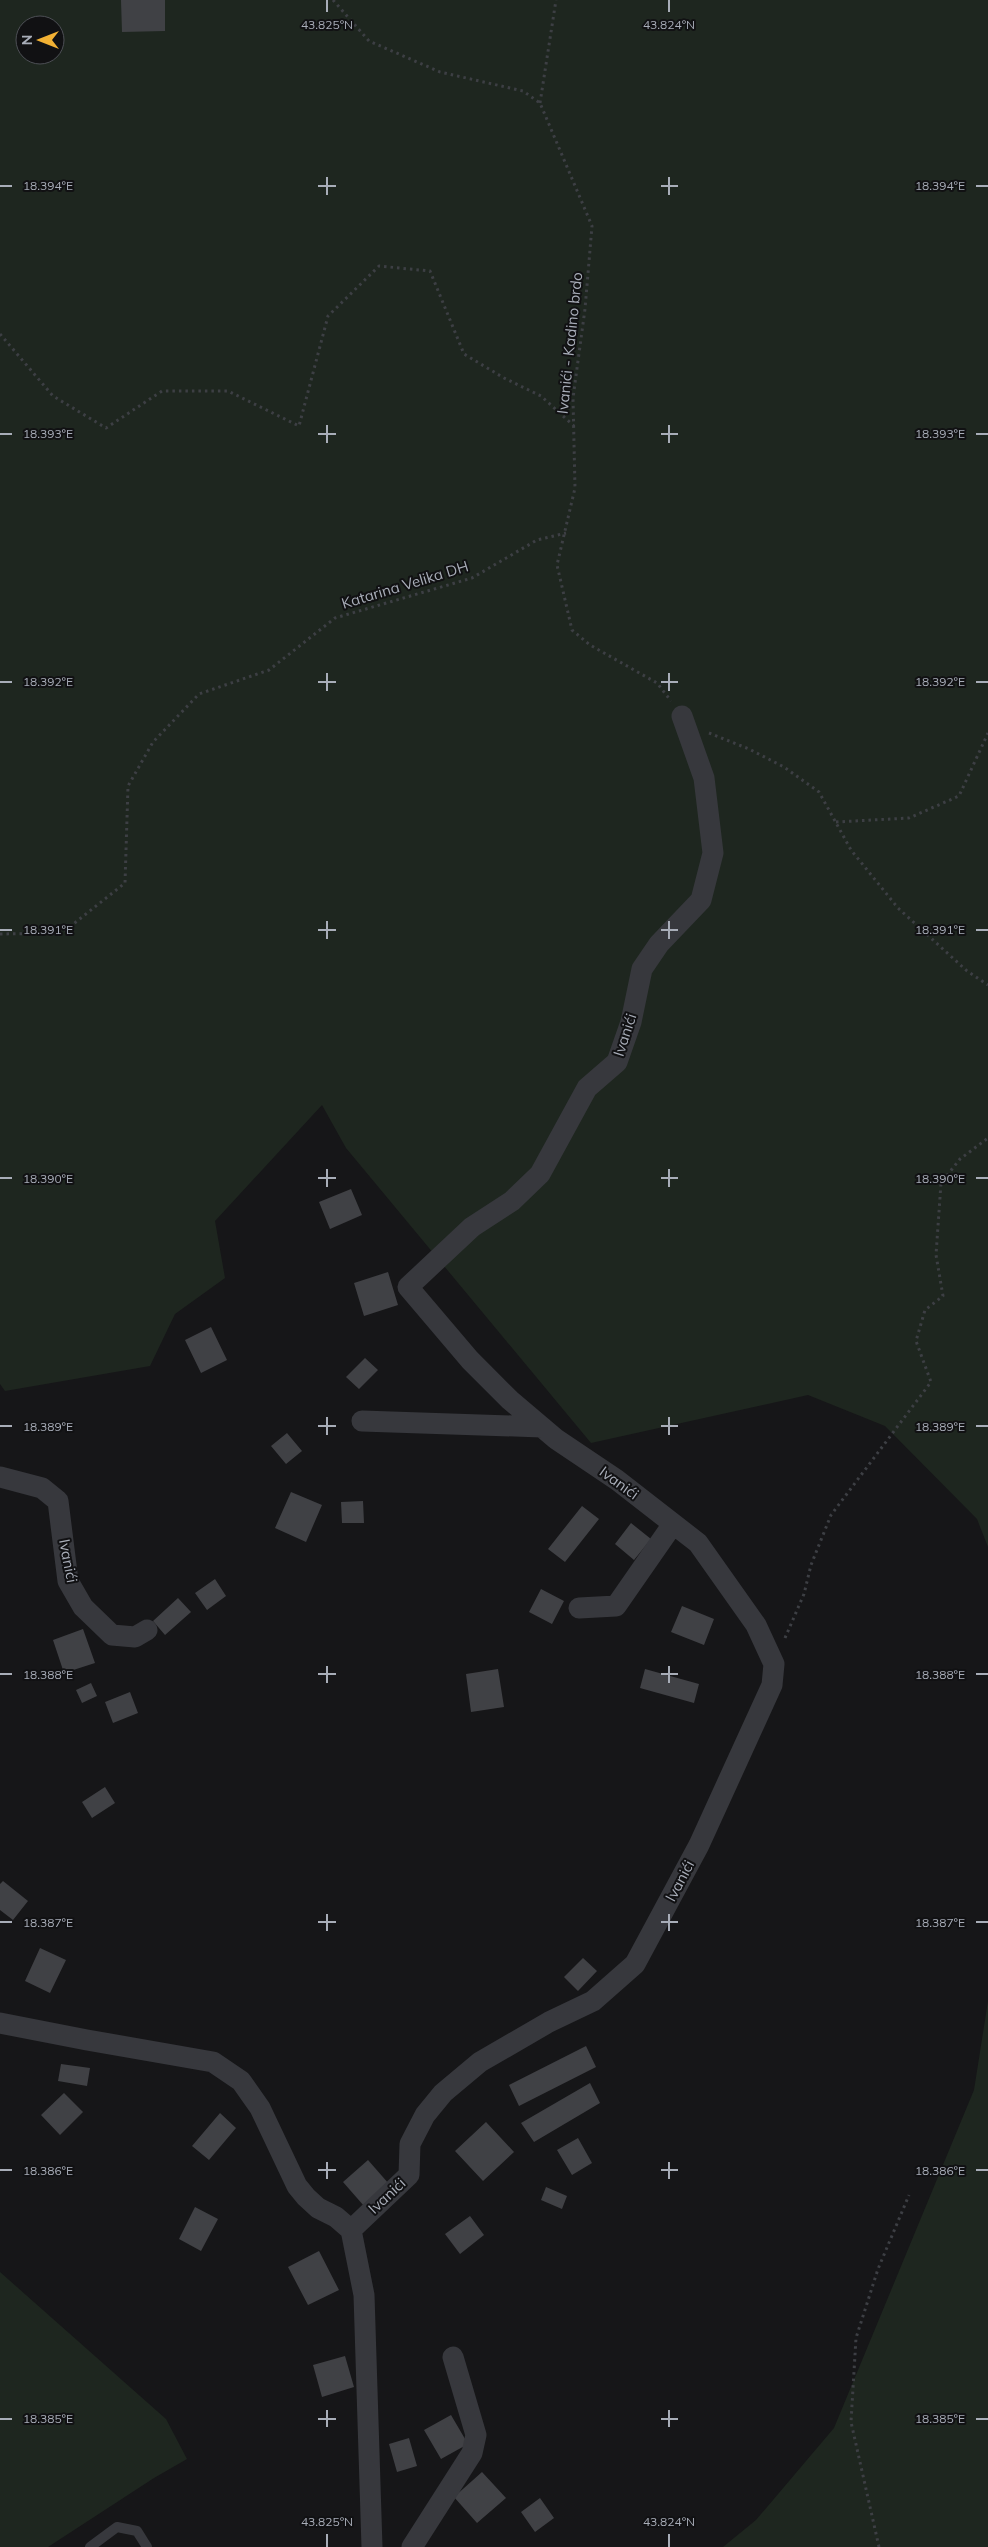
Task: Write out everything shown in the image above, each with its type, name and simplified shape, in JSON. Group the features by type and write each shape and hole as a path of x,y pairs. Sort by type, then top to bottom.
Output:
{"street":[{"name":"Ivanići","path":"351,2230 409,2175 410,2144 425,2115 443,2092 480,2062 550,2022 593,2001 635,1964 699,1846 772,1685 774,1664 756,1625 698,1543 542,1427 510,1400 470,1360 408,1287 472,1227 512,1201 540,1174 587,1088 617,1062 631,1022 642,969 659,944 701,900 713,853 704,778 682,716"},
{"path":"362,1421 542,1427"},
{"name":"Ivanići","path":"0,1477 42,1488 58,1501 68,1581 84,1607 112,1635 134,1637 146,1630"},
{"path":"579,1608 616,1606 673,1524"},
{"path":"0,2023 213,2062 241,2081 260,2108 297,2186 306,2198 318,2208 336,2217 351,2230 364,2296 372,2547"},
{"path":"412,2547 472,2454 476,2435 453,2358"}],"lane":[{"path":"90,2547 117,2527 137,2531 147,2547"}],"path":[{"path":"333,0 369,41 440,72 524,91 540,103 556,0"},
{"name":"Ivanići - Kadino brdo","path":"540,103 592,226 585,309 573,398 575,488 557,565 572,630 590,645 657,683 682,716 706,732 749,749 784,767 819,792 851,850 898,908 967,970 988,985"},
{"path":"0,334 53,396 106,428 162,391 228,391 299,426 328,316 379,266 430,271 464,354 541,396 574,426"},
{"name":"Katarina Velika DH","path":"0,934 62,933 125,883 128,786 153,742 199,694 269,670 335,618 472,578 537,540 566,533"},
{"path":"836,822 909,818 959,796 988,733"},
{"path":"774,1664 804,1594 811,1565 831,1515 931,1382 916,1341 925,1310 943,1296 936,1255 941,1183 960,1159 988,1138"},
{"path":"879,2547 851,2422 856,2338 878,2269 909,2195"}],"shaded area":[{"path":"0,0 988,0 988,1547 977,1519 885,1426 808,1395 591,1443 346,1148 322,1105 215,1221 225,1278 175,1314 150,1366 5,1391 0,1384"},
{"path":"988,2001 988,2547 723,2547 756,2520 834,2428 974,2090"},
{"path":"0,2272 166,2419 187,2459 154,2478 48,2547 0,2547"}],"building":[{"path":"121,0 165,0 165,31 122,32"},
{"path":"351,1189 362,1215 330,1229 319,1202"},
{"path":"388,1272 398,1305 364,1316 354,1283"},
{"path":"211,1327 227,1360 201,1373 185,1340"},
{"path":"365,1358 378,1370 359,1389 346,1377"},
{"path":"287,1433 302,1451 286,1464 271,1446"},
{"path":"291,1492 322,1505 306,1542 275,1528"},
{"path":"363,1501 364,1523 342,1523 341,1502"},
{"path":"582,1506 599,1519 565,1562 548,1549"},
{"path":"631,1523 651,1539 634,1560 615,1544"},
{"path":"215,1579 226,1596 207,1610 195,1593"},
{"path":"541,1589 564,1601 552,1624 529,1612"},
{"path":"178,1598 191,1612 165,1635 153,1621"},
{"path":"682,1606 714,1619 704,1645 671,1632"},
{"path":"83,1629 95,1663 64,1673 53,1640"},
{"path":"498,1669 504,1707 471,1712 466,1674"},
{"path":"645,1669 699,1684 694,1703 640,1688"},
{"path":"91,1683 97,1696 82,1703 76,1690"},
{"path":"130,1692 138,1713 113,1723 105,1702"},
{"path":"105,1787 115,1803 92,1818 82,1802"},
{"path":"3,1881 28,1901 13,1920 0,1910 0,1884"},
{"path":"40,1948 66,1960 50,1993 25,1981"},
{"path":"583,1958 597,1971 578,1991 564,1977"},
{"path":"586,2046 596,2067 519,2106 509,2085"},
{"path":"61,2064 90,2068 87,2086 58,2081"},
{"path":"590,2083 600,2103 534,2142 521,2123"},
{"path":"64,2093 83,2112 60,2135 41,2115"},
{"path":"220,2113 236,2128 209,2160 192,2146"},
{"path":"486,2122 514,2152 483,2181 455,2151"},
{"path":"578,2138 592,2163 572,2175 557,2150"},
{"path":"368,2160 389,2184 364,2206 343,2182"},
{"path":"546,2187 567,2196 562,2209 541,2200"},
{"path":"195,2207 218,2219 201,2251 179,2239"},
{"path":"470,2216 484,2235 460,2254 445,2234"},
{"path":"319,2251 339,2290 308,2305 288,2267"},
{"path":"345,2356 354,2387 322,2397 313,2365"},
{"path":"451,2415 468,2444 441,2459 424,2430"},
{"path":"409,2438 417,2466 397,2472 389,2444"},
{"path":"482,2472 506,2498 477,2523 454,2497"},
{"path":"540,2498 554,2518 535,2532 521,2512"}]}
